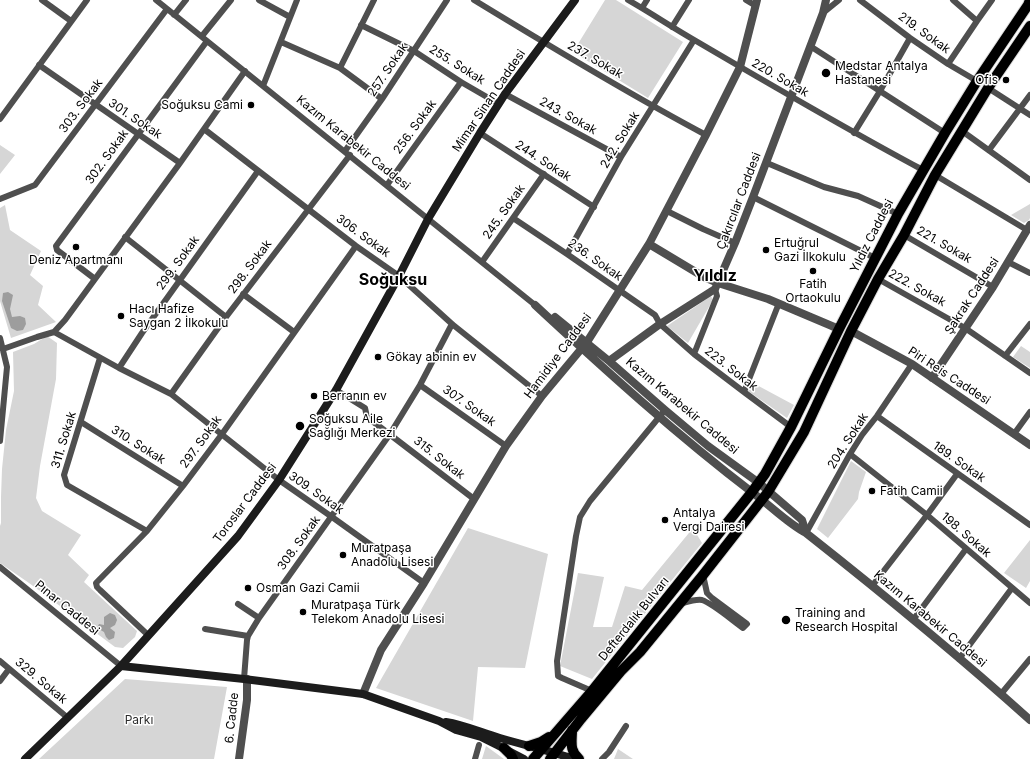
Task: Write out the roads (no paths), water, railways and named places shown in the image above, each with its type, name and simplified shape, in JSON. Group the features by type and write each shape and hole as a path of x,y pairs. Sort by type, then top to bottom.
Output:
{"main road":[{"name":"Mimar Sinan Caddesi","path":"428,219 505,94 575,0"},
{"name":"Yıldız Caddesi","path":"752,492 759,483 791,427 898,214 945,132 1028,5 1029,0"},
{"name":"Yıldız Caddesi","path":"765,496 804,432 851,331 935,175 988,88 1030,26"},
{"name":"Toroslar Caddesi","path":"25,759 121,666 238,536 279,480 336,390 399,276 428,219"},
{"name":"Defterdalık Bulvarı","path":"533,759 592,691 752,492"},
{"name":"Defterdalık Bulvarı","path":"552,756 621,671 640,652 765,496"},
{"path":"121,666 246,679 363,694 439,721 456,730 481,738 504,748 524,759"},
{"path":"439,721 458,724 541,750 552,756 574,759"},
{"path":"528,746 541,742 560,728"},
{"path":"572,730 571,748 579,759"},
{"path":"504,748 513,759"}],"street":[{"path":"42,0 71,21"},
{"path":"0,119 87,0"},
{"name":"Kazım Karabekir Caddesi","path":"156,0 535,305 553,315 584,345 742,485 752,492 765,496"},
{"path":"174,14 186,0"},
{"name":"302. Sokak","path":"95,279 57,250 56,246 138,134 231,0"},
{"path":"259,0 290,17"},
{"path":"263,86 298,0"},
{"path":"340,68 374,0"},
{"name":"257. Sokak","path":"347,153 447,0"},
{"name":"237. Sokak","path":"474,0 653,107 706,135"},
{"name":"220. Sokak","path":"628,0 791,97 923,170"},
{"path":"642,8 647,0"},
{"path":"672,27 689,0"},
{"path":"746,0 757,3"},
{"name":"Çakırcılar Caddesi","path":"717,286 767,162 823,13 826,0"},
{"path":"823,13 839,0"},
{"name":"219. Sokak","path":"860,0 910,38 948,64 977,81"},
{"path":"948,64 992,0"},
{"path":"956,1 977,21"},
{"name":"Hamidiye Caddesi","path":"363,694 381,650 424,583 506,446 542,396 584,345 649,244 740,67 757,3"},
{"name":"303. Sokak","path":"0,199 35,185 167,9"},
{"name":"255. Sokak","path":"361,25 414,51 461,82 499,104"},
{"path":"854,133 910,38"},
{"name":"242. Sokak","path":"567,254 621,158 694,40"},
{"path":"281,42 340,68 382,99"},
{"path":"810,46 945,132"},
{"name":"301. Sokak","path":"39,65 180,163"},
{"path":"2,349 37,336 54,332 65,320 180,163 245,71"},
{"name":"256. Sokak","path":"387,185 461,82"},
{"path":"988,88 1030,115"},
{"name":"243. Sokak","path":"505,94 621,158"},
{"path":"989,150 1030,95"},
{"name":"306. Sokak","path":"204,129 356,246 399,276 452,324 542,396"},
{"path":"962,131 1030,180"},
{"name":"244. Sokak","path":"480,133 594,207"},
{"name":"298. Sokak","path":"171,394 243,294 308,209 347,153"},
{"path":"767,162 824,187 858,196 898,214"},
{"name":"299. Sokak","path":"119,368 142,332 258,171"},
{"name":"245. Sokak","path":"482,262 544,174"},
{"path":"935,175 1028,227"},
{"path":"753,197 875,258"},
{"path":"667,211 703,229 735,242"},
{"name":"236. Sokak","path":"513,218 655,315 660,324"},
{"name":"Şakrak Caddesi","path":"932,378 993,287 1028,227"},
{"name":"221. Sokak","path":"904,235 993,287"},
{"path":"125,237 226,317"},
{"path":"649,244 717,286 768,299 839,329"},
{"name":"297. Sokak","path":"148,635 96,587 96,583 147,531 183,486 222,434 356,246"},
{"path":"1008,262 1030,273"},
{"name":"222. Sokak","path":"878,279 965,328 1030,373"},
{"path":"609,361 660,324 717,286"},
{"path":"694,354 716,296 717,286"},
{"path":"243,294 294,332"},
{"path":"744,392 779,303"},
{"name":"308. Sokak","path":"246,679 246,640 248,636 259,618 390,434 420,385 452,324"},
{"name":"223. Sokak","path":"660,324 694,354 791,427"},
{"path":"1005,356 1030,324"},
{"name":"Piri Reis Caddesi","path":"851,331 912,364 1030,445"},
{"name":"309. Sokak","path":"54,332 100,358 171,394 279,480 332,516 424,583"},
{"path":"0,338 7,367 0,442"},
{"name":"Kazım Karabekir Caddesi","path":"584,345 609,361 662,413 759,483 765,496 796,528 806,533 872,586 1001,694"},
{"name":"311. Sokak","path":"100,358 64,475 67,485 147,531"},
{"name":"204. Sokak","path":"806,533 850,454 912,364"},
{"name":"307. Sokak","path":"420,385 506,446"},
{"name":"315. Sokak","path":"336,390 365,408 367,417 474,499"},
{"path":"1014,434 1030,412"},
{"path":"592,691 558,676 558,655 580,517 590,501 662,413"},
{"name":"189. Sokak","path":"876,416 956,474 1029,522"},
{"name":"310. Sokak","path":"81,422 183,486"},
{"name":"198. Sokak","path":"850,454 926,515 1028,602"},
{"path":"872,586 956,474"},
{"path":"913,620 966,549"},
{"name":"Pınar Caddesi","path":"0,567 121,666"},
{"path":"679,604 693,600 701,600 708,603 742,628 747,624 707,593 703,575"},
{"path":"960,659 1012,588"},
{"path":"1028,602 1030,594"},
{"path":"238,604 259,618"},
{"path":"205,629 248,636"},
{"path":"1001,694 1030,659"},
{"name":"329. Sokak","path":"0,661 68,718"},
{"path":"0,680 9,669"},
{"name":"6. Cadde","path":"239,759 246,712 246,679"},
{"path":"1001,694 1030,713"},
{"path":"1001,694 1030,720"},
{"path":"602,759 609,756 626,726"},
{"path":"474,759 478,745"}],"place":[{"name":"Medstar Antalya Hastanesi","path":"826,73"},
{"name":"Ofis","path":"1006,80"},
{"name":"Soğuksu Cami","path":"251,105"},
{"name":"Deniz Apartmanı","path":"76,247"},
{"name":"Ertuğrul Gazi İlkokulu","path":"766,250"},
{"name":"Fatih Ortaokulu","path":"813,271"},
{"name":"Hacı Hafize Saygan 2 İlkokulu","path":"121,316"},
{"name":"Gökay abinin ev","path":"378,357"},
{"name":"Berranın ev","path":"314,396"},
{"name":"Soğuksu Aile Sağlığı Merkezi","path":"300,426"},
{"name":"Fatih Camii","path":"872,491"},
{"name":"Antalya Vergi Dairesi","path":"665,520"},
{"name":"Muratpaşa Anadolu Lisesi","path":"343,555"},
{"name":"Osman Gazi Camii","path":"248,588"},
{"name":"Muratpaşa Türk Telekom Anadolu Lisesi","path":"303,612"},
{"name":"Training and Research Hospital","path":"786,620"}],"district":[{"name":"Yıldız","path":"715,276"},
{"name":"Soğuksu","path":"393,280"}],"park label":[{"name":"Parkı","path":"139,720"}]}
